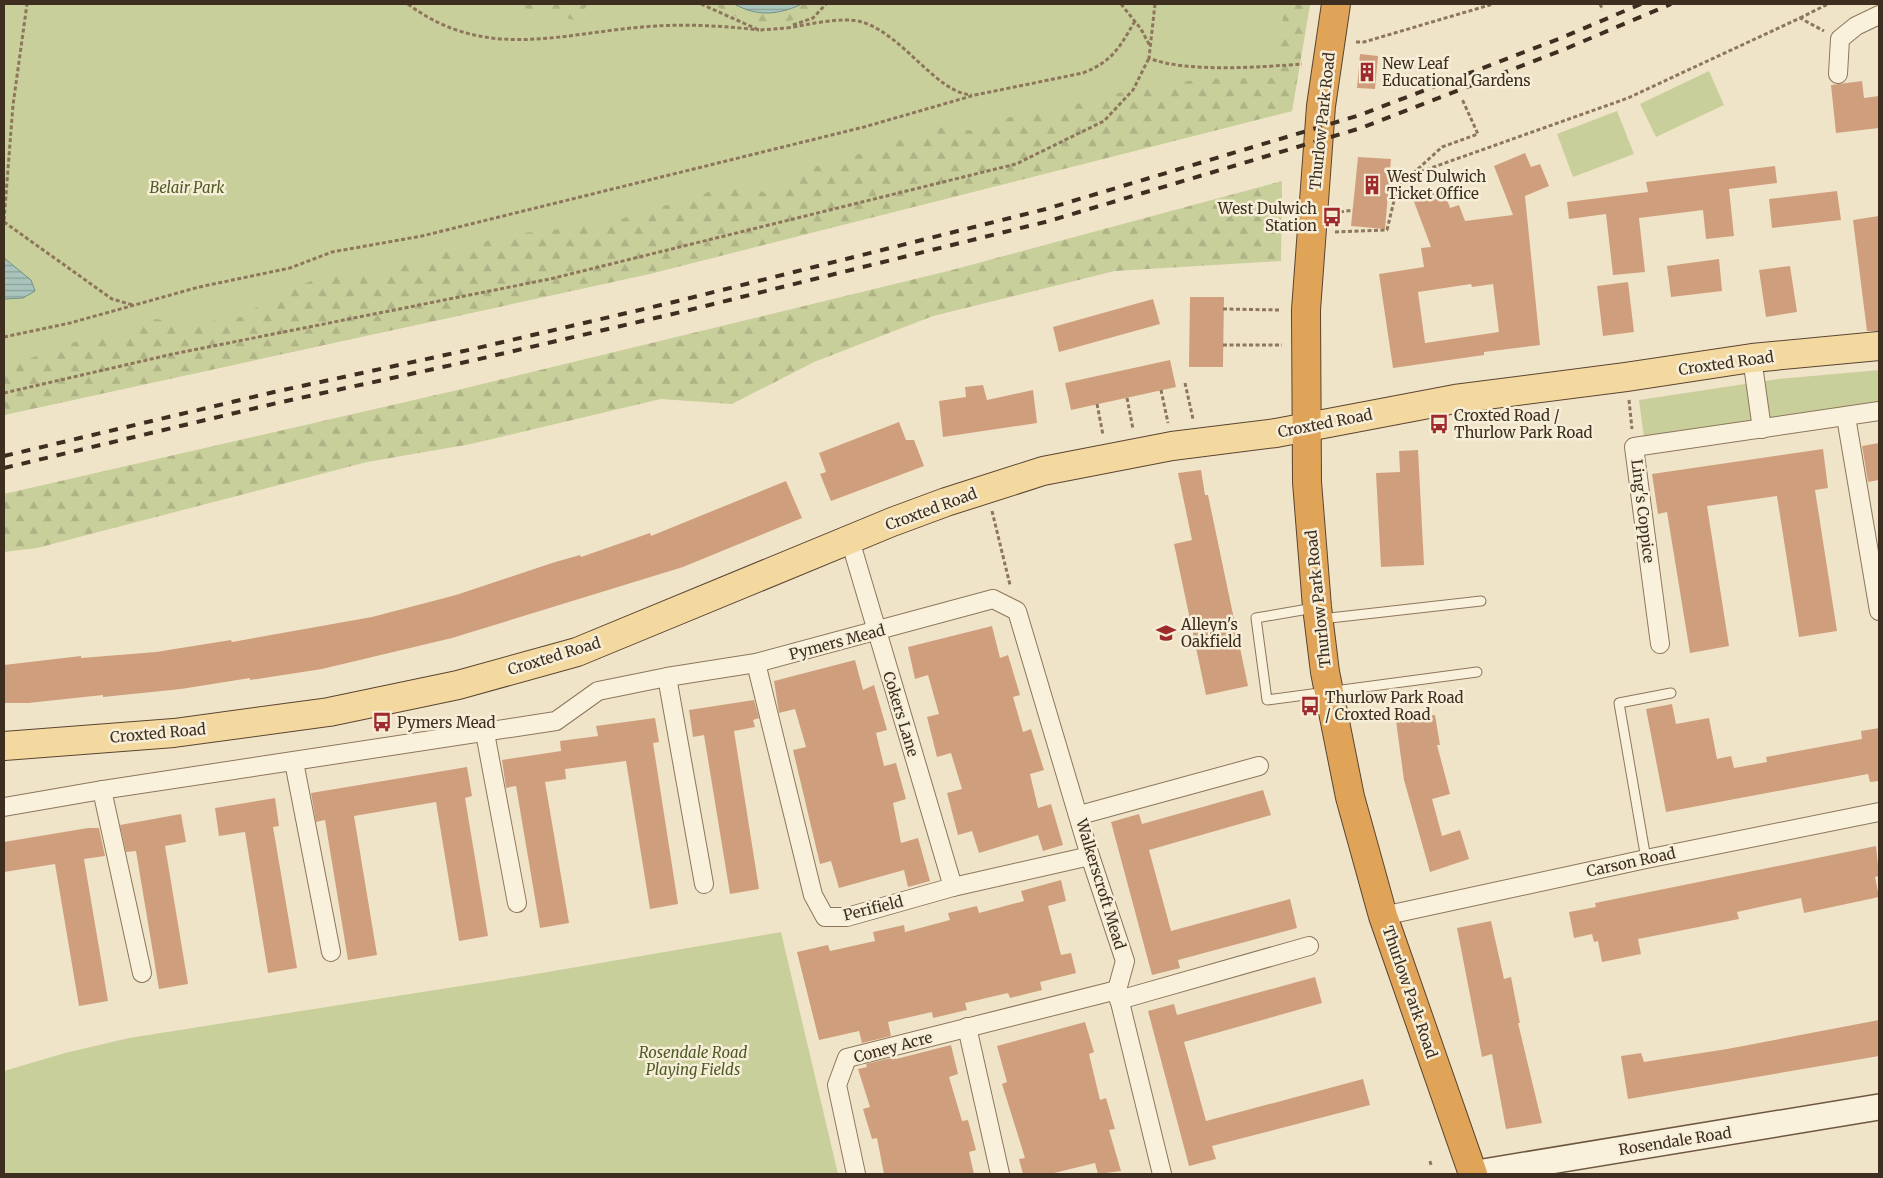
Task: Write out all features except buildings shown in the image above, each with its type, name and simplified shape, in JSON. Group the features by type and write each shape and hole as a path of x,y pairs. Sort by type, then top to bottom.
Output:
{"highway":[{"name":"Thurlow Park Road","path":"1336,4 1321,106 1306,310 1305,426 1307,482 1318,613 1328,690 1350,797 1383,916 1473,1174"}],"main road":[{"name":"Croxted Road","path":"4,746 174,733 320,714 458,685 577,652 946,502 1043,471 1108,457 1305,426 1455,399 1626,377 1752,358 1879,346"}],"street":[{"path":"1838,74 1840,39 1856,26 1879,15"},
{"path":"1752,358 1762,429"},
{"name":"Ling's Coppice","path":"1660,644 1634,448 1879,412"},
{"path":"1846,417 1879,611"},
{"name":"Cokers Lane","path":"850,540 953,887"},
{"name":"Pymers Mead","path":"4,807 102,790 485,734 556,721 598,691 667,677 756,663 992,599 1004,604"},
{"name":"Walkerscroft Mead","path":"1004,604 1017,611 1080,815 1090,856 1125,962 1118,995 1162,1174"},
{"name":"Perifield","path":"756,663 813,895 825,917 848,917 953,887 1090,856"},
{"path":"667,677 704,884"},
{"path":"485,734 517,903"},
{"path":"294,762 331,952"},
{"path":"1080,815 1259,766"},
{"path":"102,790 142,974"},
{"name":"Carson Road","path":"1383,916 1646,859 1879,812"},
{"name":"Coney Acre","path":"856,1174 836,1086 847,1058 967,1027 1118,995 1309,946"},
{"path":"967,1027 1000,1174"},
{"name":"Rosendale Road","path":"1473,1174 1879,1107"}],"lane":[{"path":"1478,672 1328,690 1267,700 1256,618 1480,601"},
{"path":"1646,859 1619,703 1671,693"}],"path":[{"path":"27,4 14,105 4,221 112,299 134,305"},
{"path":"408,4 429,19 456,31 491,38 556,37 656,26 725,26 759,30 830,21 862,22 892,37 949,88 962,94 975,95"},
{"path":"701,4 759,30"},
{"path":"786,28 813,18 826,4"},
{"path":"1121,4 1135,21 1150,47"},
{"path":"4,393 173,354 550,279 1016,164 1104,121 1133,90 1149,58 1155,4"},
{"path":"1356,42 1364,42 1493,4"},
{"path":"1600,4 1603,10"},
{"path":"1414,174 1628,98 1828,4"},
{"path":"1800,18 1840,39"},
{"path":"4,337 62,325 199,287 290,268 332,252 422,236 864,127 975,95 1083,73 1100,66 1115,54 1135,21"},
{"path":"1149,58 1164,64 1253,68 1303,64"},
{"path":"1311,233 1387,230 1397,188 1442,147 1478,134 1462,99"},
{"path":"1340,212 1353,210"},
{"path":"1386,210 1391,210"},
{"path":"1223,309 1306,310"},
{"path":"1223,345 1307,346"},
{"path":"1626,377 1634,448"},
{"path":"1185,383 1185,445"},
{"path":"1161,390 1185,445"},
{"path":"1127,398 1138,452"},
{"path":"1098,404 1108,457"},
{"path":"987,489 1010,584 1004,604"},
{"path":"1430,1161 1431,1165"}],"green space":[{"name":"Belair Park","path":"4,4 1310,4 1292,111 649,274 4,415"},
{"path":"508,4 589,4 574,20"},
{"path":"713,4 735,4 756,14 772,14 784,12 800,4 832,4 816,12 786,22 759,23 729,14"},
{"path":"1285,4 1310,4 1292,111 649,274 4,415 4,368 83,339 119,336 155,319 192,324 241,317 282,292 327,275 381,273 421,259 515,233 541,232 621,219 652,208 684,202 727,184 742,182 769,195 782,181 793,173 862,153 880,145 905,139 937,127 985,132 1005,118 1065,107 1118,93 1177,82 1221,78 1274,78"},
{"path":"1709,71 1724,105 1656,137 1640,104"},
{"path":"1617,111 1634,154 1573,177 1557,134"},
{"path":"1282,181 1281,261 1115,271 933,316 814,362 732,404 661,399 471,444 367,462 37,548 4,552 4,494 462,389 952,270"},
{"path":"1879,370 1879,404 1644,438 1639,400 1778,379"},
{"name":"Rosendale Road Playing Fields","path":"781,932 838,1174 4,1174 4,1071 65,1053 129,1038 524,976"}],"water":[{"path":"734,4 802,4 776,12 760,13"},
{"path":"4,258 31,280 35,291 23,298 4,299"}],"railway":[{"path":"4,456 274,392 473,349 678,301 1046,209 1360,115 1561,38 1641,4"},
{"path":"4,468 277,403 475,360 681,312 1049,221 1361,128 1565,49 1671,4"}],"place":[{"name":"New Leaf Educational Gardens","path":"1367,72"},
{"name":"West Dulwich Ticket Office","path":"1372,185"},
{"name":"West Dulwich Station","path":"1332,217"},
{"name":"Croxted Road / Thurlow Park Road","path":"1439,424"},
{"name":"Alleyn's Oakfield","path":"1166,633"},
{"name":"Thurlow Park Road / Croxted Road","path":"1310,706"},
{"name":"Pymers Mead","path":"382,722"}]}
